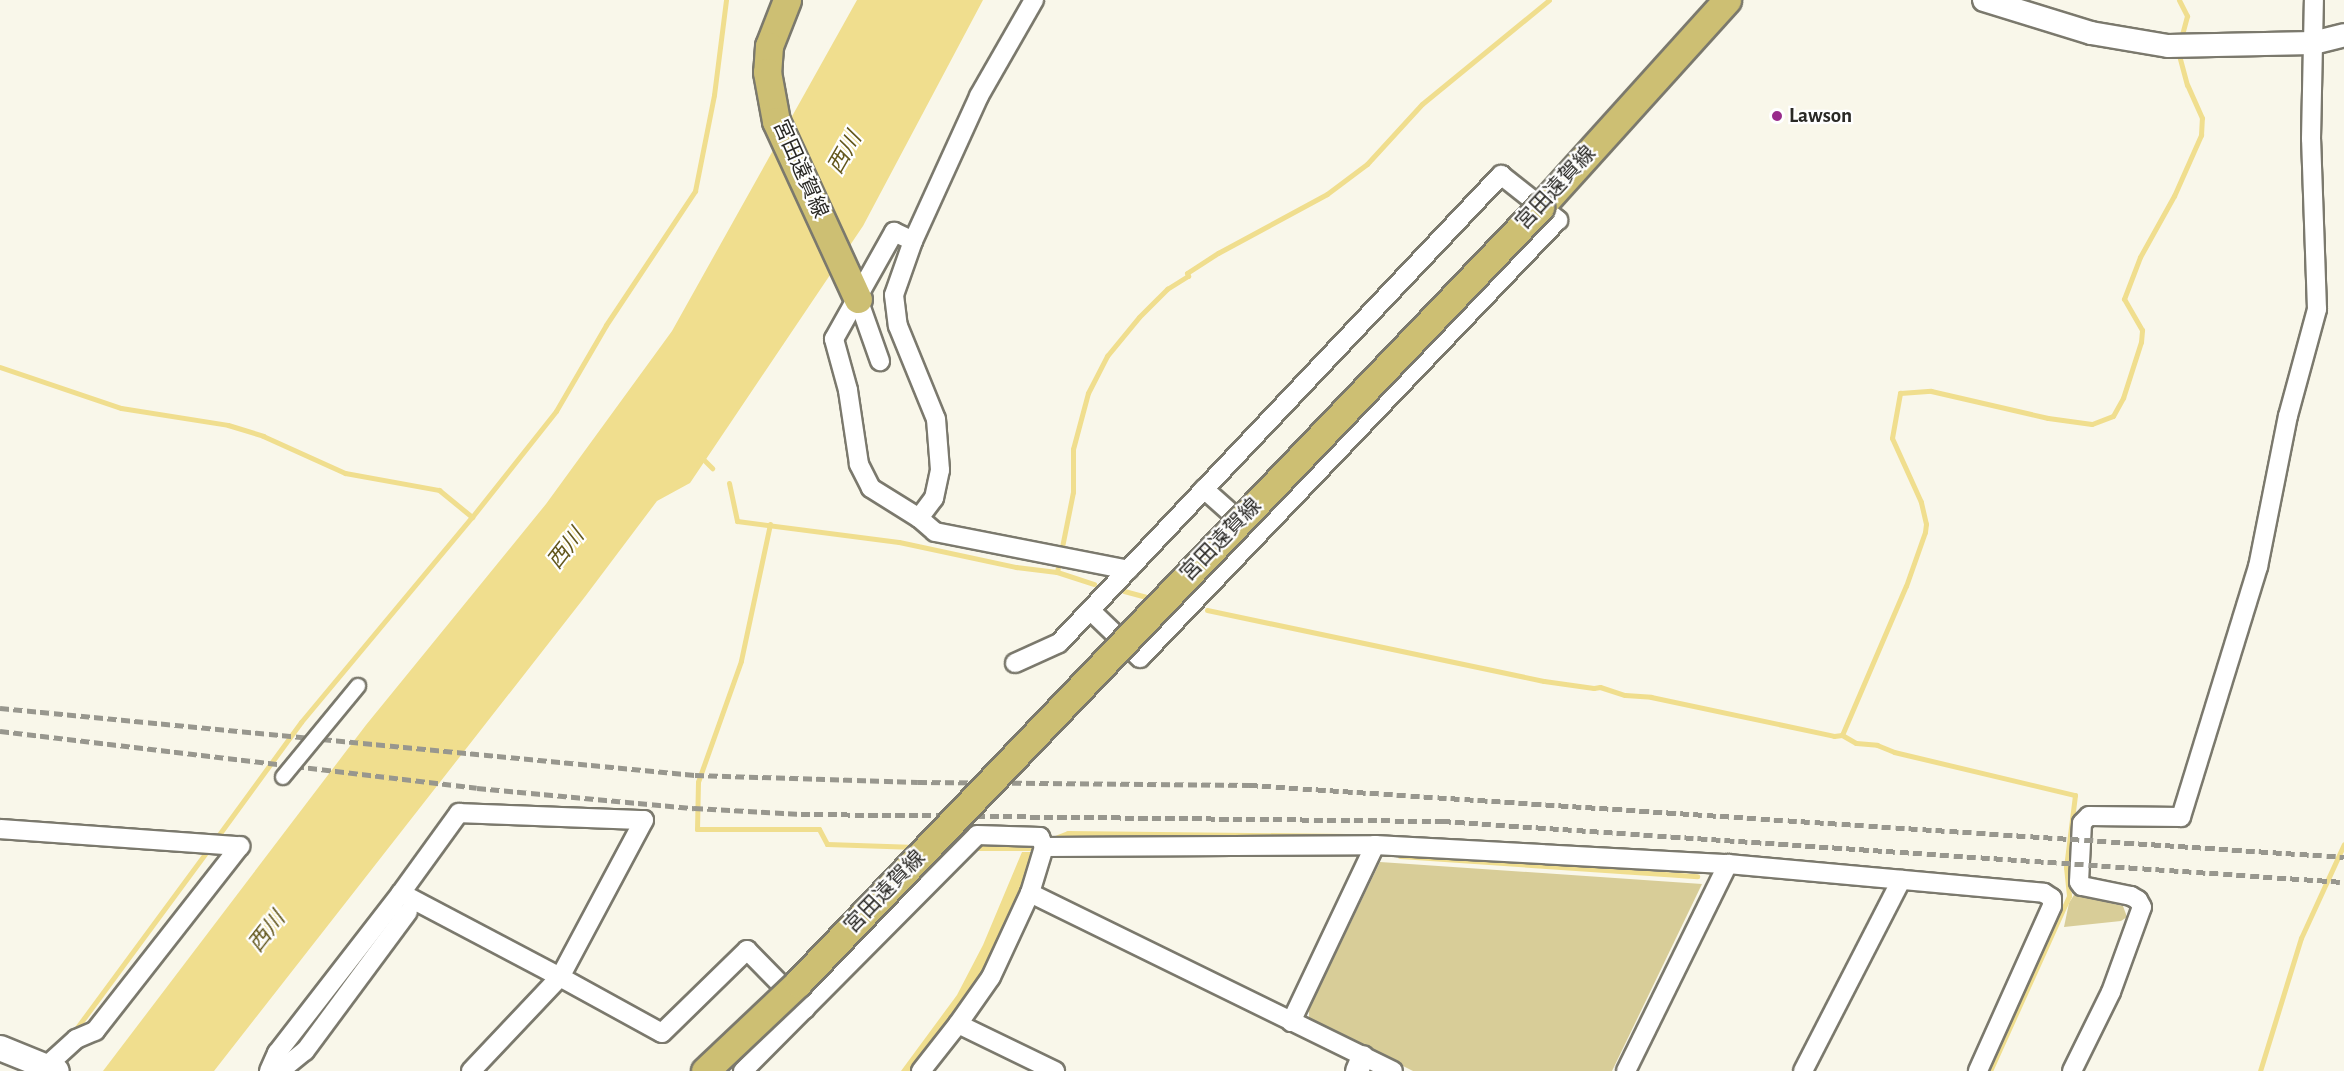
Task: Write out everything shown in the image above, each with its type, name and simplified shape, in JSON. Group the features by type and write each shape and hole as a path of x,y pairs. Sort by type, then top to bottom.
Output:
{"main road":[{"name":"宮田遠賀線","path":"787,0 769,46 767,72 776,121 858,299"},
{"name":"宮田遠賀線","path":"705,1071 798,983 1540,207 1727,0"},
{"path":"0,1048 47,1069"}],"street":[{"path":"919,519 934,498 940,470 936,419 898,326 894,295 913,241 979,96 1035,0"},
{"path":"1984,0 2091,33 2168,46 2313,44 2344,35"},
{"path":"2072,1071 2111,992 2142,907 2138,900 2131,896 2082,886 2079,882 2082,823 2088,816 2181,817 2258,567 2288,416 2317,309 2311,139 2314,0"},
{"path":"1015,663 1059,643 1090,610 1128,570 1204,489 1501,175 1558,220 1140,658 1090,610"},
{"path":"913,241 894,232 834,339 848,390 859,464 871,488 935,532 1128,570"},
{"path":"858,299 880,361"},
{"path":"1204,489 1257,536"},
{"path":"283,777 358,686"},
{"path":"269,1071 277,1053 401,893 459,813 644,820 560,977 471,1071"},
{"path":"0,829 240,846 94,1031 76,1039 47,1069"},
{"path":"742,1071 978,835 1040,837 1044,847 1030,893 991,976 958,1024 921,1071"},
{"path":"1044,847 1375,845 1728,864 2044,893 2052,898 2052,906 1978,1071"},
{"path":"1291,1022 1375,845"},
{"path":"1626,1071 1728,864"},
{"path":"1803,1071 1902,880"},
{"path":"401,893 662,1033 747,950 805,1008"},
{"path":"1030,893 1291,1022 1360,1064 1393,1071"},
{"path":"280,1071 304,1052 408,912"},
{"path":"958,1024 1055,1071"}],"shaded area":[{"path":"1380,862 1702,884 1612,1071 1413,1071 1309,1019 1309,1009"},
{"path":"2074,895 2123,906 2127,917 2121,921 2064,927 2069,903"}],"water":[{"name":"西川","path":"857,0 983,0 863,226 690,483 657,501 584,598 214,1071 103,1071 366,725 546,504 672,331"},
{"path":"1022,852 1036,852 1009,917 981,974 959,1010 913,1071 901,1071 957,995 983,945"}],"waterway":[{"path":"0,367 121,408 228,425 263,436 345,473 439,490 472,517 556,411 606,325 695,191 714,95 726,0"},
{"path":"1057,572 1073,492 1073,449 1088,393 1107,356 1139,317 1167,289 1188,276 1187,273 1218,253 1327,194 1367,164 1422,104 1549,0"},
{"path":"2179,0 2187,16 2181,39"},
{"path":"1842,735 1906,586 1925,532 1926,524 1921,502 1892,438 1900,393 1931,391 2048,418 2092,424 2113,416 2123,398 2141,342 2142,330 2124,299 2140,257 2174,196 2201,135 2202,118 2187,85 2178,51"},
{"path":"701,457 712,468"},
{"path":"729,483 737,521 899,542 1016,567 1057,572 1094,584"},
{"path":"215,840 301,722 472,517"},
{"path":"770,524 741,661 698,782 697,829 819,829 827,844 916,847"},
{"path":"1124,591 1153,599"},
{"path":"1207,610 1544,681 1600,687 1625,695 1651,697 1834,736 1842,735 1856,743 1877,745 1894,752 2075,795 2066,867 2069,896 1990,1071"},
{"path":"1050,840 1068,833 1347,836"},
{"path":"970,848 1031,848 1041,844"},
{"path":"2260,1071 2301,938 2344,844"},
{"path":"73,1033 210,847"},
{"path":"1400,856 1697,876"}],"railway":[{"path":"0,708 695,775 918,782 1249,785 2344,857"},
{"path":"0,731 477,788 694,808 801,814 1442,821 2344,882"}],"place":[{"name":"Lawson","path":"1777,116"}]}
